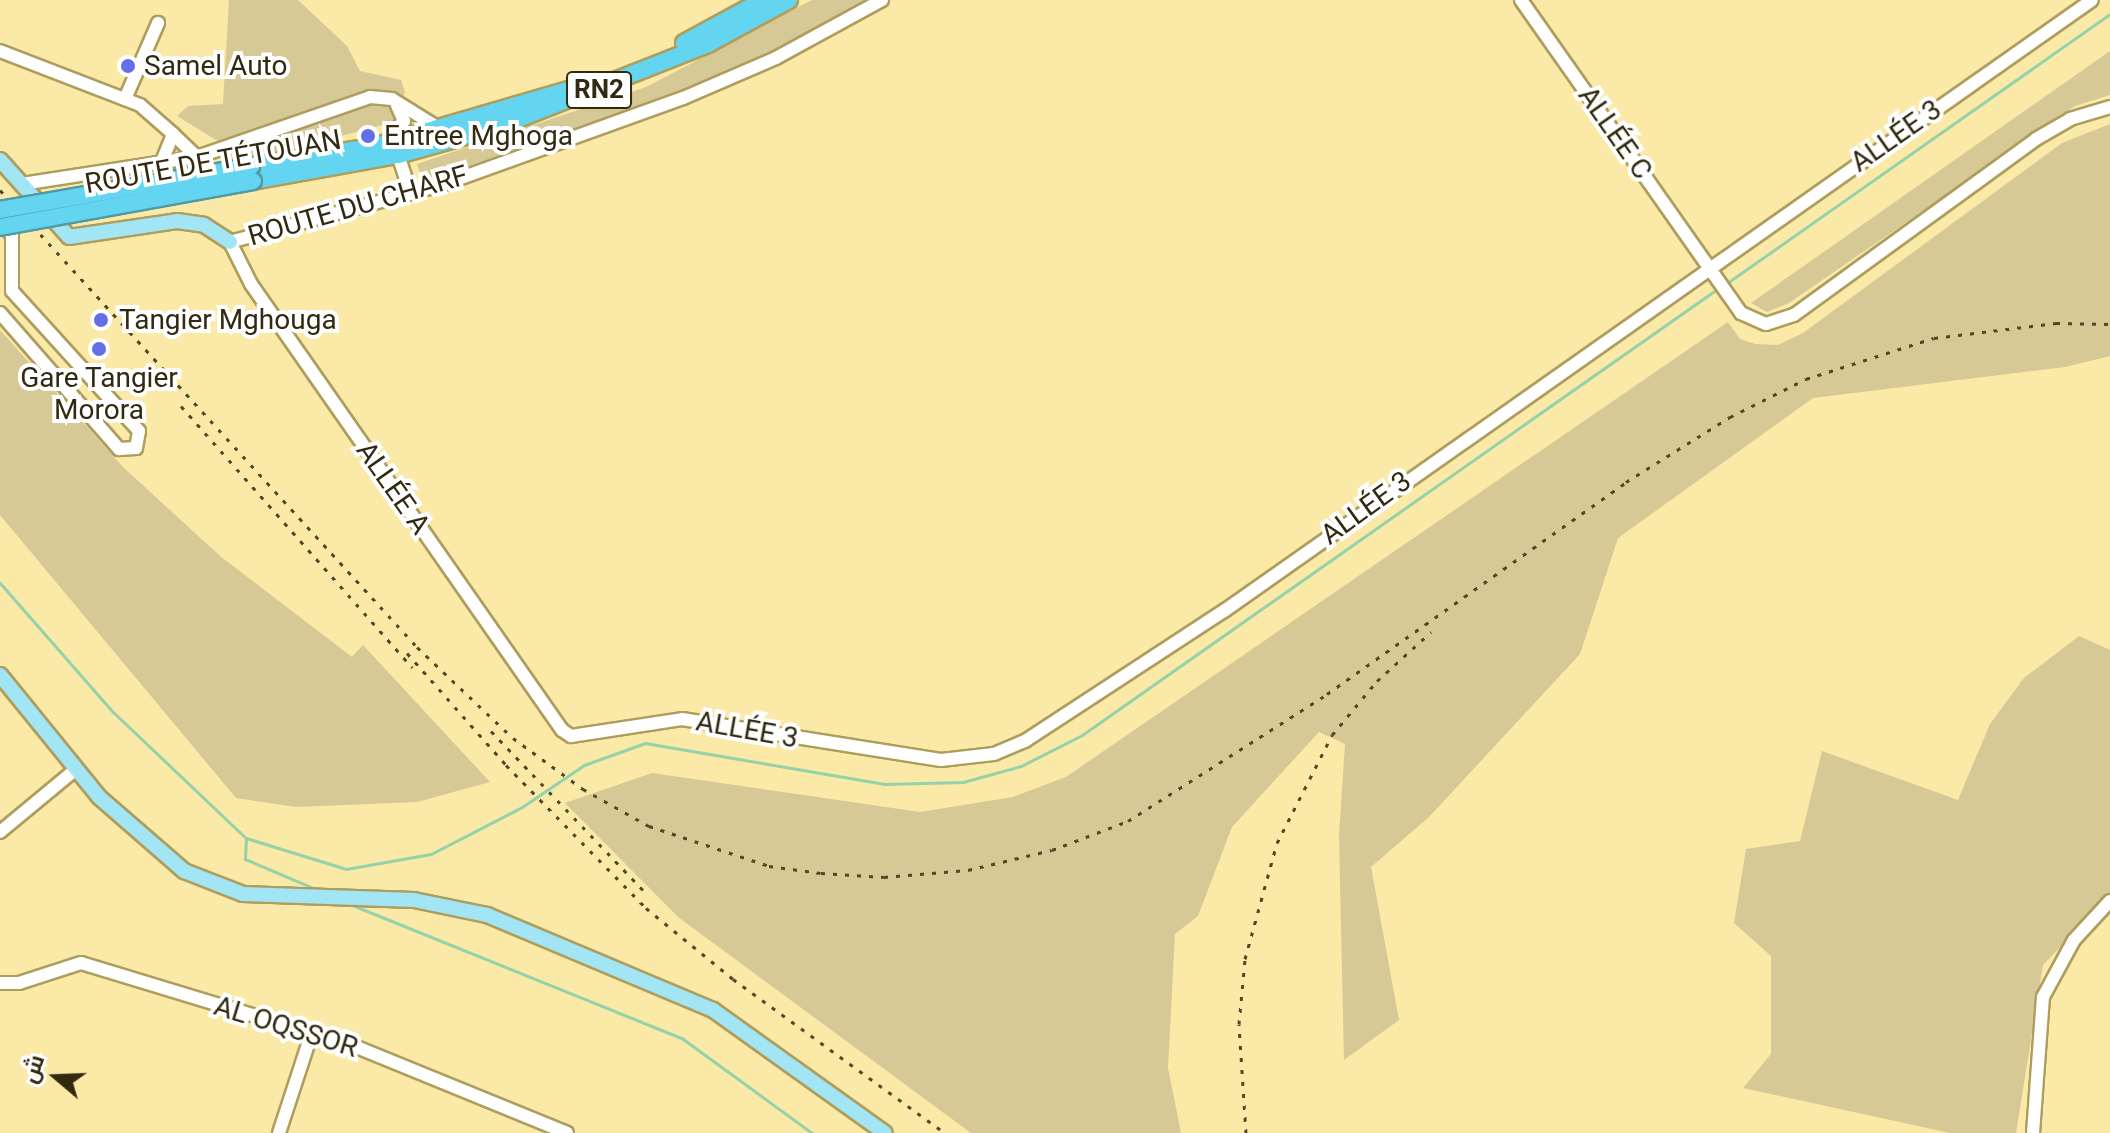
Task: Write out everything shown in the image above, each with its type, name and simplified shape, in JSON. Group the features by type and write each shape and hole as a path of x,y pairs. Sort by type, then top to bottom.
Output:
{"highway":[{"name":"ROUTE DE TÉTOUAN","path":"0,224 373,147 440,129 576,89 673,48 763,0"},
{"name":"ROUTE DE TÉTOUAN","path":"0,210 398,155 561,106 708,44 789,0"}],"main road":[{"path":"0,160 69,237 191,222 230,242"},
{"path":"0,675 75,770 158,853 184,871 229,891 301,899 414,900 487,915 713,1010 885,1133"}],"street":[{"name":"ROUTE DU CHARF","path":"230,242 411,194 733,78 882,0"},
{"name":"ALLÉE C","path":"1521,0 1741,313 1766,324 1794,315 2036,139 2070,119 2110,107"},
{"name":"ALLÉE 3","path":"562,730 586,737 682,719 914,759 994,754 1061,722 1142,668 2092,0"},
{"path":"125,99 158,23"},
{"path":"0,51 147,109 197,157"},
{"path":"22,184 197,157 360,99 392,99 440,129"},
{"path":"373,147 403,126 402,113 392,99"},
{"path":"161,164 173,134"},
{"path":"398,155 411,194"},
{"path":"0,224 12,235 12,291 0,307"},
{"name":"ALLÉE A","path":"230,242 251,284 562,730"},
{"path":"0,265 11,254"},
{"path":"0,313 119,449 136,448 139,431 12,291"},
{"path":"0,832 75,770"},
{"path":"2033,1133 2043,997 2074,940 2110,901"},
{"name":"AL OQSSOR","path":"0,983 19,983 77,962 354,1046 567,1133"},
{"path":"279,1133 311,1035"}],"shaded area":[{"path":"229,0 298,0 347,46 360,71 401,80 405,92 394,122 231,165 221,143 177,116 188,106 223,104"},
{"path":"812,0 864,0 770,54 660,99 423,182 417,164 646,87"},
{"path":"2110,51 2110,95 2075,106 1789,303 1767,312 1751,303"},
{"path":"2110,124 2110,356 2065,367 1813,398 1618,538 1580,654 1429,817 1371,867 1399,1020 1344,1060 1339,836 1345,744 1319,732 1232,827 1198,916 1175,934 1168,1068 1181,1133 971,1133 678,917 565,803 652,773 920,812 1013,797 1066,777 1728,322 1740,339 1755,344 1778,345 1803,333 2062,143"},
{"path":"0,330 123,467 220,556 352,657 363,645 490,782 417,802 296,807 236,798 0,515"},
{"path":"2079,636 2110,650 2110,895 2043,965 2016,1133 1950,1133 1743,1088 1771,1054 1771,956 1734,923 1746,849 1800,841 1822,751 1958,800 1990,724 2024,678"}],"waterway":[{"path":"1727,283 2110,14"},
{"path":"246,838 346,869 431,854 522,807 584,765 645,743 885,784 963,782 1021,766 1082,735 1720,287"},
{"path":"0,583 113,712 246,838 245,859 320,891"},
{"path":"352,905 683,1039 812,1133"}],"railway":[{"path":"0,190 417,647 513,738 583,789 649,826 769,866 821,873 884,877 968,870 1052,850 1128,821 1327,694 1626,482 1730,417 1806,379 1934,338 2056,323 2110,324"},
{"path":"181,406 412,667"},
{"path":"1246,1133 1239,1024 1245,959 1277,843 1332,735 1377,681 1431,632"},
{"path":"407,653 506,765 646,908 733,979 945,1133"},
{"path":"491,731 643,890"}],"place":[{"name":"Samel Auto","path":"128,66"},
{"name":"Entree Mghoga","path":"368,136"},
{"name":"Tangier Mghouga","path":"101,320"},
{"name":"Gare Tangier Morora","path":"99,349"}]}
